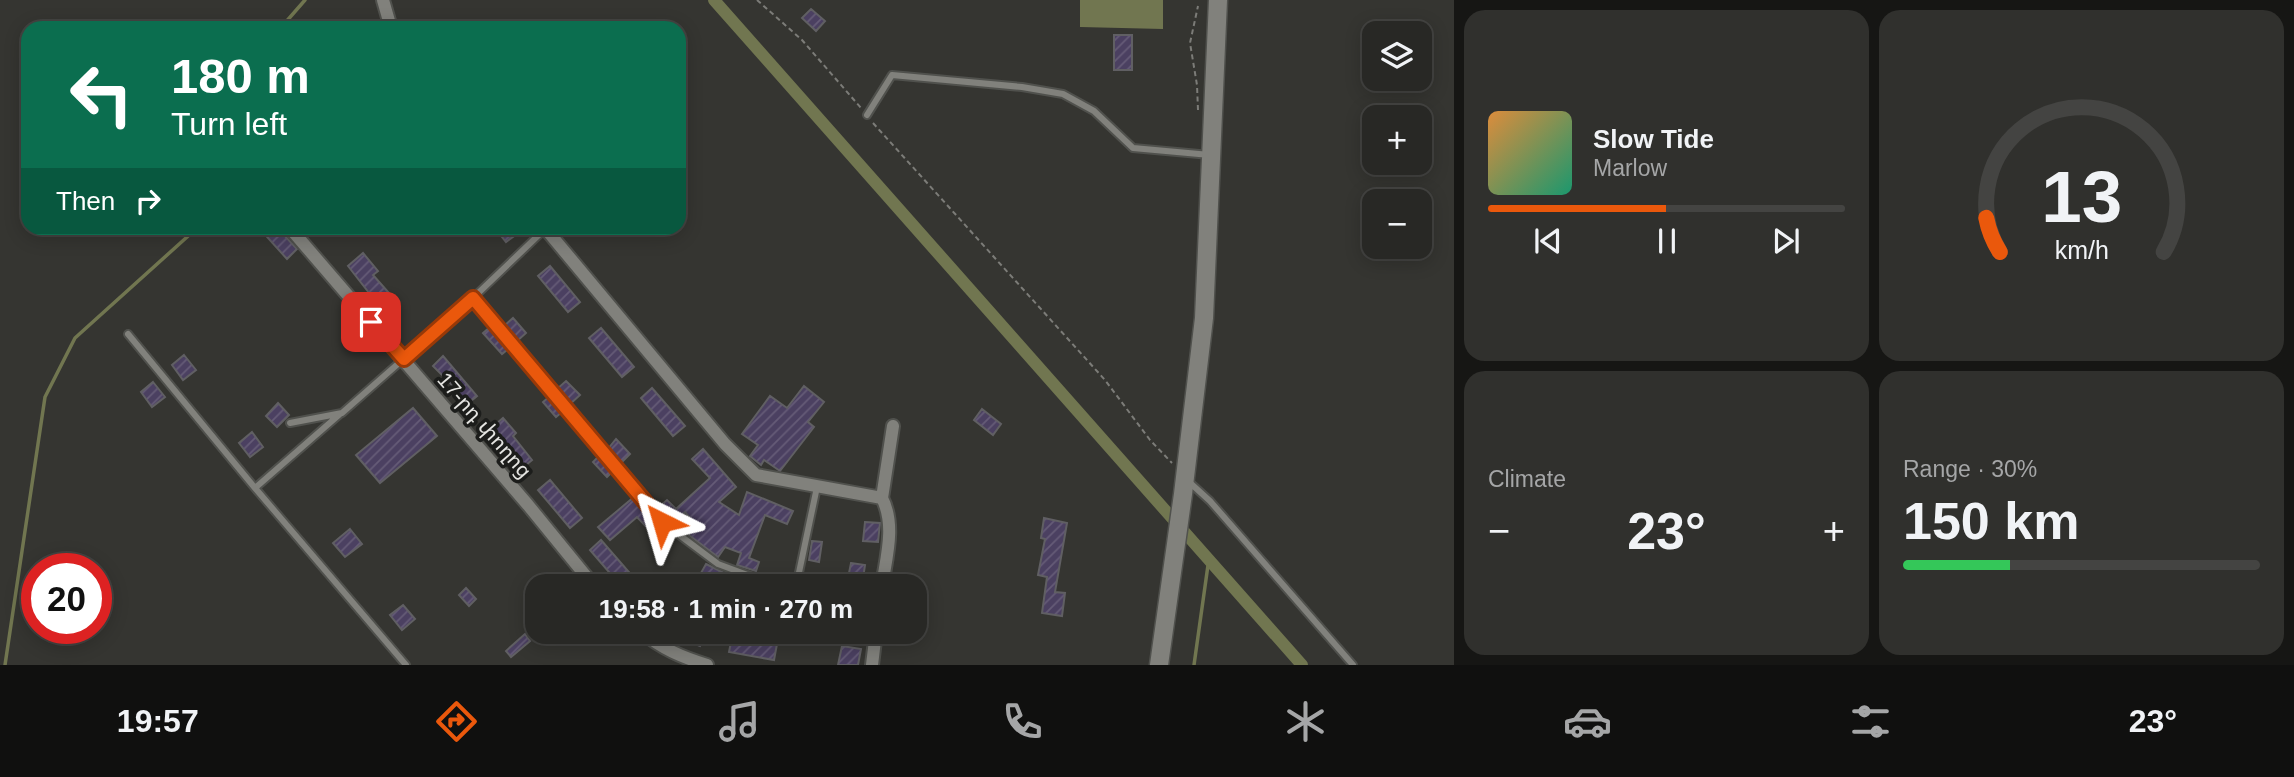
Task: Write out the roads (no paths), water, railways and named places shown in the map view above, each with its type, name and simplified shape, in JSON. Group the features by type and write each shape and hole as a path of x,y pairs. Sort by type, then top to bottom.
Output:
{"main road":[{"path":"1159,665 1204,318 1218,0"}],"street":[{"path":"383,0 389,21"},
{"name":"17-րդ փողոց","path":"296,235 584,574"},
{"path":"551,235 725,444 756,475 882,498"},
{"path":"884,574 890,526 889,511 882,498 893,426"},
{"path":"656,644 676,655 707,665"},
{"path":"872,665 875,644"}],"lane":[{"path":"867,115 892,75 1022,87 1063,94 1094,111 1133,148 1212,155"},
{"path":"254,488 473,298 538,235"},
{"path":"473,298 662,522 718,564 761,580 787,585 797,582 817,487"},
{"path":"128,334 254,488 406,665"},
{"path":"290,423 342,413"},
{"path":"1183,485 1210,501 1353,665"}],"waterway":[{"path":"287,21 305,0"},
{"path":"714,0 1302,665"},
{"path":"5,665 45,397 75,338 189,235"},
{"path":"1194,665 1209,558"}]}
